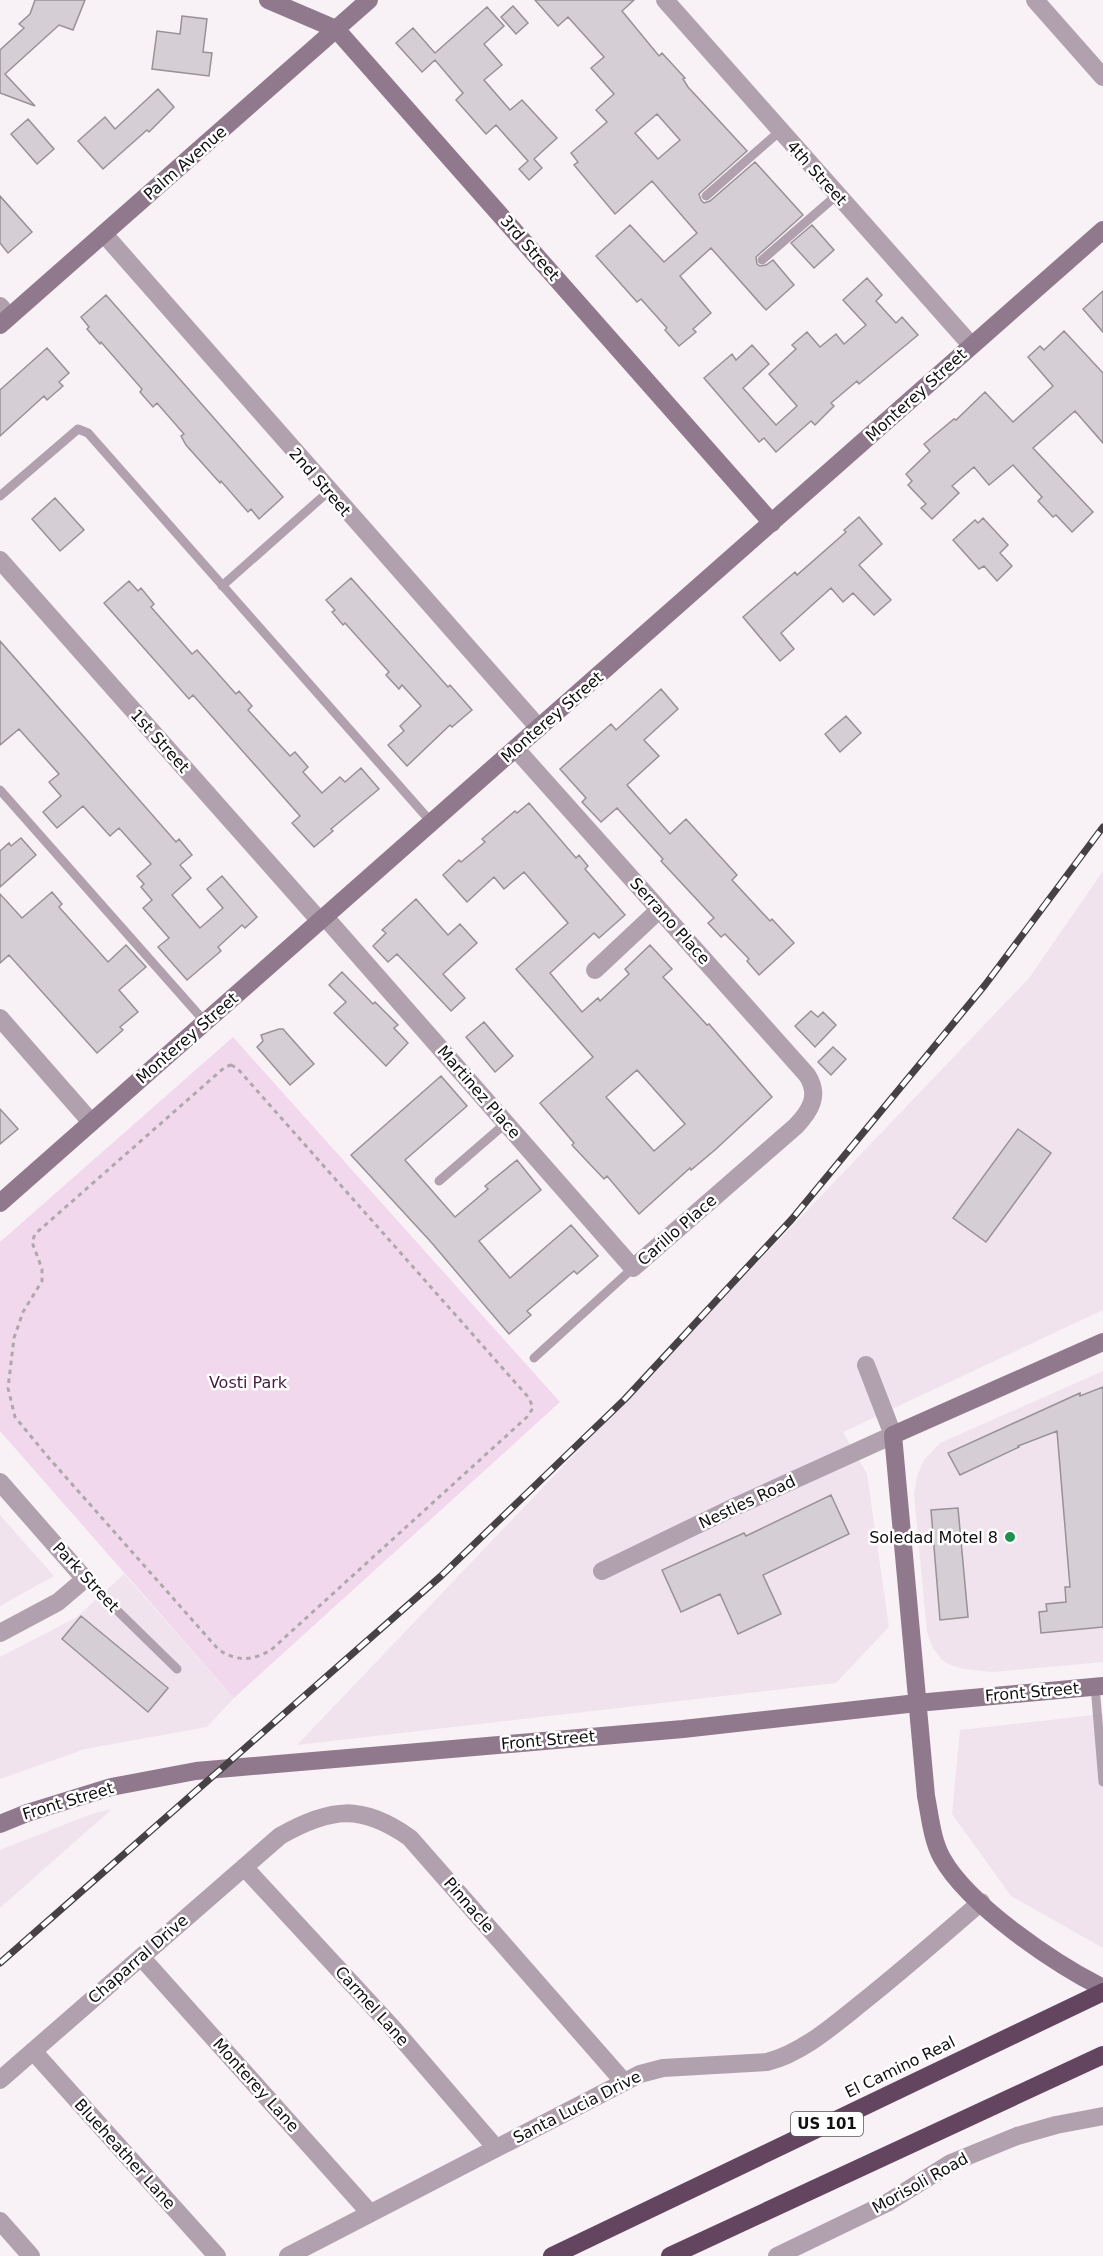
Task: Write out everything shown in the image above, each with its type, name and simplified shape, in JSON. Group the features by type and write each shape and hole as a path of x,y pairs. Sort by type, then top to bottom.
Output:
{"highway":[{"name":"El Camino Real","path":"552,2256 1103,1990"},
{"path":"670,2256 1103,2055"}],"street":[{"name":"3rd Street","path":"268,0 336,29 772,523"},
{"name":"Palm Avenue","path":"3,316 104,234 369,0"},
{"name":"4th Street","path":"665,0 971,345"},
{"path":"1035,0 1103,76"},
{"name":"Monterey Street","path":"0,1203 1103,230"},
{"name":"2nd Street","path":"104,234 328,492 539,728"},
{"name":"1st Street","path":"0,560 322,919"},
{"name":"Serrano Place","path":"516,749 807,1075 812,1082 814,1098"},
{"path":"595,970 659,910"},
{"name":"Martinez Place","path":"322,919 633,1268"},
{"path":"0,1018 91,1122"},
{"name":"Carillo Place","path":"633,1268 796,1126 806,1115 814,1098"},
{"name":"Nestles Road","path":"602,1570 730,1509 1103,1342"},
{"path":"866,1365 893,1435 926,1796 933,1834 941,1856 953,1875 1016,1932 1103,1990"},
{"name":"Park Street","path":"0,1482 85,1579"},
{"path":"0,1633 58,1602 85,1579"},
{"name":"Front Street","path":"0,1824 111,1786 196,1771 682,1729 1099,1686"},
{"name":"Pinnacle","path":"276,1839 303,1823 324,1815 347,1813 370,1816 391,1824 410,1838 624,2082"},
{"name":"Chaparral Drive","path":"0,2080 276,1839"},
{"name":"Carmel Lane","path":"244,1867 391,2026 496,2148"},
{"name":"Santa Lucia Drive","path":"288,2256 640,2074 663,2068 767,2062 783,2058 831,2028 981,1902"},
{"name":"Monterey Lane","path":"141,1957 370,2213"},
{"name":"Blueheather Lane","path":"33,2051 217,2256"},
{"name":"Morisoli Road","path":"777,2256 887,2203 951,2163 1017,2136 1056,2125 1103,2116"},
{"path":"0,2222 31,2256"}],"lane":[{"path":"706,196 780,131"},
{"path":"762,260 837,195"},
{"path":"0,496 78,429 88,433 432,823"},
{"path":"222,586 328,492"},
{"path":"0,790 206,1023"},
{"path":"439,1181 506,1123"},
{"name":"Carillo Place","path":"534,1358 633,1268"},
{"name":"Park Street","path":"85,1579 177,1669"},
{"path":"1099,1686 1103,1782"}],"path":[{"path":"231,1065 237,1068 521,1389 531,1401 533,1408 527,1418 271,1650 247,1659 231,1657 218,1648 22,1427 10,1404 8,1388 10,1353 17,1324 42,1281 42,1269 32,1242 35,1234 225,1067 231,1065"}],"shaded area":[{"path":"1103,871 1103,1310 843,1432 867,1474 889,1627 836,1683 297,1745 1029,978"},
{"path":"1103,1371 1103,1662 993,1672 963,1669 948,1664 933,1648 927,1632 914,1494 917,1476 924,1460 940,1443"},
{"path":"0,1515 54,1576 0,1606"},
{"path":"124,1574 234,1698 207,1727 85,1749 0,1779 0,1657 77,1617"},
{"path":"1103,1714 1103,1948 1011,1896 952,1814 960,1730"},
{"path":"112,1809 0,1908 0,1850 94,1813"}],"green space":[{"name":"Vosti Park","path":"233,1037 560,1402 234,1698 0,1431 0,1242"}],"building":[{"path":"35,0 85,0 73,30 59,25 5,74 35,106 0,93 0,50 24,28 19,24 30,14"},
{"path":"535,0 634,0 622,11 659,56 662,53 685,78 683,79 688,87 747,151 699,194 701,200 704,203 710,201 755,162 803,215 756,257 757,264 760,266 773,260 794,285 766,310 711,248 680,276 711,313 693,329 696,332 679,346 665,330 667,328 641,299 637,302 596,256 630,225 664,262 697,233 652,181 615,214 574,165 578,162 571,153 607,122 596,110 614,94 591,68 604,57 568,17 558,26","holes":["657,114 680,140 658,159 635,133"]},
{"path":"513,6 528,23 516,34 501,17"},
{"path":"487,7 504,26 484,44 502,65 484,80 510,110 522,100 557,138 534,159 542,168 529,180 519,169 528,161 496,125 486,134 456,100 463,93 435,60 422,72 396,43 413,28 435,53"},
{"path":"182,16 207,19 203,52 212,53 209,76 152,69 157,31 180,34"},
{"path":"158,89 174,107 149,132 147,130 103,169 78,141 105,117 115,129"},
{"path":"28,119 54,149 37,164 11,134"},
{"path":"0,196 32,232 8,253 0,243"},
{"path":"812,225 834,250 814,268 791,243"},
{"path":"867,278 882,295 876,301 896,323 902,317 918,335 859,384 857,381 831,403 834,406 815,425 811,421 776,452 764,438 759,442 704,378 732,354 736,360 752,345 769,364 743,388 776,425 797,406 769,374 796,349 792,345 807,332 820,347 836,334 844,344 866,325 843,300"},
{"path":"1103,291 1103,332 1083,309"},
{"path":"106,295 283,497 259,519 251,509 248,512 221,481 220,483 186,445 181,436 184,434 157,403 153,407 140,392 142,389 87,329 89,327 81,317"},
{"path":"1064,331 1103,373 1103,443 1075,411 1033,448 1093,512 1072,532 1038,501 1042,497 1013,465 989,485 974,467 952,486 959,493 932,519 921,508 926,504 908,485 912,481 906,474 930,451 924,444 954,419 956,420 985,392 1013,422 1053,386 1028,357 1040,346 1044,350"},
{"path":"47,348 69,373 59,382 63,386 47,400 44,396 0,436 0,390"},
{"path":"55,498 84,530 60,551 32,519"},
{"path":"859,517 882,544 859,565 891,600 874,615 853,593 843,602 831,588 781,633 794,649 780,661 743,617 795,572 797,575 846,532 844,530"},
{"path":"983,518 1008,545 1000,553 1012,566 997,581 984,566 979,569 953,540 975,520 978,523"},
{"path":"351,578 448,687 450,685 472,710 452,727 450,725 407,766 388,745 404,731 400,726 421,706 402,685 399,689 386,675 389,672 345,623 343,625 332,612 335,610 326,600"},
{"path":"129,581 138,591 141,588 154,604 151,607 192,654 197,650 236,694 239,691 252,706 248,710 290,756 295,752 308,767 303,772 322,793 340,777 345,782 361,768 379,789 331,829 333,831 314,847 292,823 300,816 193,695 189,699 104,603"},
{"path":"0,641 176,842 179,839 192,855 180,865 191,878 172,895 200,928 223,908 207,889 222,876 257,917 245,928 242,925 218,947 221,951 187,980 158,947 169,938 143,908 152,900 141,887 144,884 137,876 151,864 119,828 110,836 83,806 57,828 43,812 61,796 49,782 59,774 19,729 0,745"},
{"path":"661,689 678,709 644,740 659,756 627,785 670,834 686,819 737,875 732,880 794,943 759,975 747,961 749,959 725,934 721,937 708,923 714,918 661,861 663,859 617,808 601,822 582,802 586,798 560,769 611,724 616,730"},
{"path":"846,716 861,733 840,752 825,734"},
{"path":"529,803 576,858 579,855 588,866 585,869 625,915 599,938 594,933 550,973 582,1012 598,998 600,1001 629,974 625,969 650,945 672,969 663,977 707,1025 709,1024 772,1097 716,1149 691,1170 690,1168 639,1214 607,1176 604,1179 572,1145 574,1143 540,1103 593,1057 516,969 568,923 524,872 504,889 494,877 467,902 443,875 459,860 461,862 485,842 482,839 515,811 517,813","holes":["637,1070 685,1124 654,1151 606,1097"]},
{"path":"21,838 36,855 0,887 0,851 9,843 11,846"},
{"path":"52,892 62,904 59,907 108,962 126,945 146,967 119,990 138,1012 120,1027 123,1030 97,1053 9,955 0,963 0,894 22,918"},
{"path":"416,899 448,935 460,924 477,943 443,974 465,998 451,1011 397,954 388,962 373,946 386,933 382,930"},
{"path":"342,972 373,1004 375,1002 398,1025 394,1028 408,1043 386,1066 334,1013 346,1002 329,985"},
{"path":"811,1011 818,1017 823,1012 836,1025 815,1047 795,1026"},
{"path":"484,1022 513,1056 495,1072 466,1037"},
{"path":"283,1029 314,1064 290,1085 257,1047 263,1041 261,1035"},
{"path":"833,1047 846,1059 831,1075 818,1062"},
{"path":"441,1076 467,1106 405,1160 455,1217 488,1189 485,1186 517,1160 541,1190 479,1241 510,1278 571,1225 598,1256 577,1274 574,1271 527,1311 531,1315 509,1334 431,1242 351,1155"},
{"path":"0,1109 18,1129 0,1144"},
{"path":"1018,1129 1051,1153 986,1242 953,1218"},
{"path":"1103,1387 1103,1627 1041,1633 1039,1612 1047,1611 1046,1604 1066,1602 1065,1587 1070,1587 1057,1431 1018,1446 960,1475 948,1453 1080,1393 1080,1396"},
{"path":"831,1495 849,1534 763,1575 781,1614 738,1634 720,1594 681,1612 662,1570 744,1533 746,1536"},
{"path":"958,1508 968,1617 940,1620 931,1510"},
{"path":"81,1616 168,1688 148,1712 62,1639"}],"railway":[{"path":"0,1963 441,1576 625,1399 792,1219 985,985 1103,827"}],"place":[{"name":"Soledad Motel 8","path":"1010,1537"}]}
